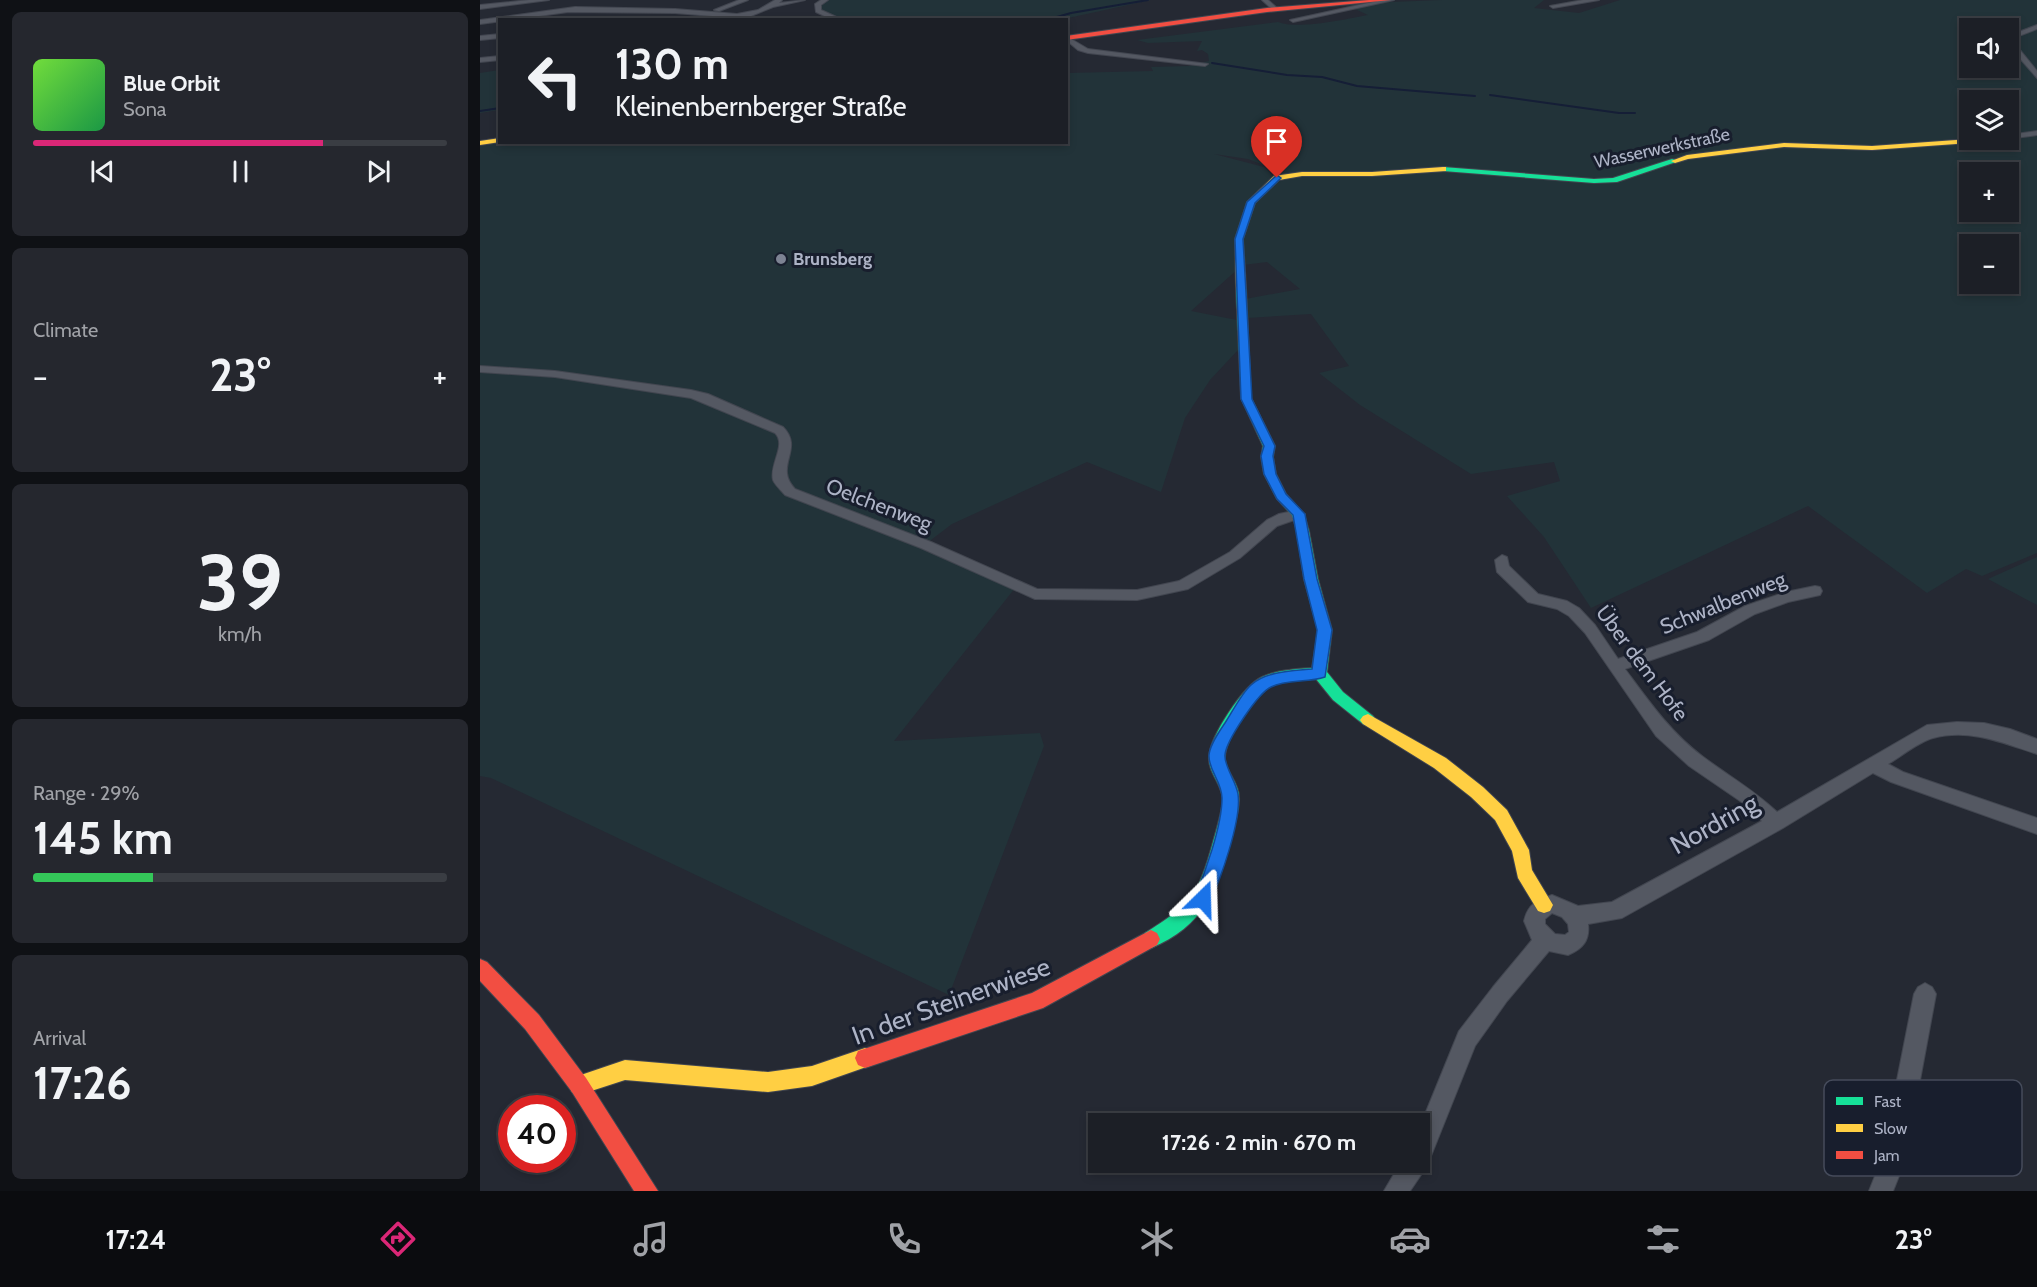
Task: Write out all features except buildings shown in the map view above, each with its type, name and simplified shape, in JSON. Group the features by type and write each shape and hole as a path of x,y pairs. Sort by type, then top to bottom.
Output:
{"street":[{"path":"480,7 546,0"},
{"path":"703,13 733,6 745,0"},
{"path":"756,18 779,0"},
{"path":"771,6 802,0"},
{"path":"825,0 818,4 818,11 835,18"},
{"path":"1068,38 1269,4 1390,0"},
{"path":"1293,20 1390,0"},
{"path":"1552,6 1596,0"},
{"path":"508,18 568,10 657,3"},
{"path":"568,10 731,15 765,11"},
{"path":"662,18 686,12"},
{"path":"480,22 498,19"},
{"path":"2019,34 2037,27"},
{"path":"480,38 498,36"},
{"path":"1068,39 1080,48 1089,51 1205,64"},
{"path":"2019,53 2037,76"},
{"path":"480,60 498,58"},
{"path":"2019,135 2037,133"},
{"path":"480,143 498,140"},
{"name":"Wasserwerkstraße","path":"1299,514 1281,496 1270,474 1267,456 1269,446 1246,399 1239,239 1251,202 1277,178 1302,174 1372,174 1452,168 1594,181 1614,180 1687,157 1784,145 1872,148 1959,142"},
{"name":"Oelchenweg","path":"480,369 555,374 691,394 719,403 779,430 785,436 786,444 779,470 780,481 790,492 926,544 1035,594 1137,595 1182,585 1234,555 1272,523 1284,517 1299,514"},
{"path":"1299,514 1311,579 1324,630 1319,665 1320,674 1338,696 1378,728 1440,763 1477,792 1501,815 1520,850 1524,872 1544,905 1536,911 1533,921 1537,932 1545,941 1560,946 1574,942 1580,930 1575,916"},
{"name":"Über dem Hofe","path":"1502,560 1502,568 1533,598 1562,604 1574,612 1590,629 1662,731 1695,761 1752,800 1776,822"},
{"name":"Schwalbenweg","path":"1614,666 1703,636 1750,610 1786,597 1815,591"},
{"name":"In der Steinerwiese","path":"579,1085 625,1070 768,1082 812,1076 1036,1001 1124,955 1185,918 1203,899 1213,875 1230,804 1228,781 1218,765 1217,755 1222,741 1242,709 1256,689 1266,682 1302,674 1320,674"},
{"name":"Nordring","path":"1544,905 1561,905 1575,916 1615,911 1776,822 1927,732 1955,727 1986,729 2037,747"},
{"path":"1873,764 1897,777 2037,826"},
{"path":"1430,1131 1467,1039 1500,994 1545,941"},
{"path":"480,968 532,1022 579,1085 647,1191"},
{"path":"1909,1080 1925,994"},
{"path":"1396,1191 1408,1173"},
{"path":"1881,1191 1887,1176"}],"shaded area":[{"path":"829,0 1151,0 1068,18 839,18 824,12 820,8 821,4"},
{"path":"1442,0 1544,0 1534,8 1579,13 1620,0 2037,0 2037,553 1982,576 1966,569 1927,593 1808,506 1591,608 1544,537 1507,496 1560,481 1554,462 1471,474 1360,405 1319,373 1349,366 1311,314 1247,318 1245,299 1300,289 1267,262 1243,265 1242,240 1254,203 1280,179 1302,175 1375,174 1301,173 1278,177 1274,157 1273,169 1248,159 1214,154 1264,167 1275,178 1255,196 1248,206 1239,241 1239,268 1191,311 1237,320 1238,350 1210,380 1185,418 1161,492 1087,462 952,524 927,543 827,508 792,490 781,476 787,436 781,429 705,396 556,373 480,368 480,146 498,142 1068,144 1068,73 1153,71 1151,67 1189,66 1209,61 1208,54 1202,50 1197,51 1202,41 1148,43 1137,40 1278,22 1297,25 1322,23 1368,15 1344,4 1314,5"},
{"path":"498,70 498,110 480,113 480,73"},
{"path":"480,370 553,375 690,395 778,431 789,492 1015,588 894,741 1040,733 1044,746 949,995 491,778 480,776"},
{"path":"2037,557 2037,605 1988,579"}],"waterway":[{"path":"1053,18 1148,0"},
{"path":"1212,63 1287,75 1322,77 1357,86 1475,96"},
{"path":"1490,95 1619,113 1635,113"},
{"path":"480,111 498,108"}],"traffic: fast":[{"path":"1443,169 1594,181 1614,180 1675,161"},
{"path":"1241,288 1246,398 1269,446 1267,457 1270,474 1281,496 1298,514 1303,531 1311,579 1325,630 1319,665 1320,673 1338,696 1368,720"},
{"path":"1151,939 1192,909 1207,889 1212,876 1231,801 1230,790 1219,767 1218,750 1236,716 1252,694 1266,682 1286,676 1320,673"}],"traffic: slow":[{"path":"480,143 498,140"},
{"path":"1675,161 1687,157 1784,145 1872,148 1959,142"},
{"path":"1241,288 1239,239 1251,202 1277,178 1302,174 1372,174 1443,169"},
{"path":"1368,720 1440,763 1477,792 1501,815 1520,850 1524,872 1544,905"},
{"path":"579,1085 625,1070 768,1082 812,1076 865,1058"}],"traffic: jam":[{"path":"1068,38 1267,10 1388,0"},
{"path":"865,1058 1036,1001 1151,939"},
{"path":"480,968 532,1022 579,1085 647,1191"}],"place":[{"name":"Brunsberg","path":"781,259"}],"route":[{"path":"1203,899 1213,875 1231,797 1228,781 1218,765 1217,755 1222,741 1256,689 1266,682 1302,674 1320,674 1319,665 1324,630 1311,579 1299,514 1281,496 1270,474 1267,456 1269,446 1246,399 1239,239 1251,202 1277,178"}]}
